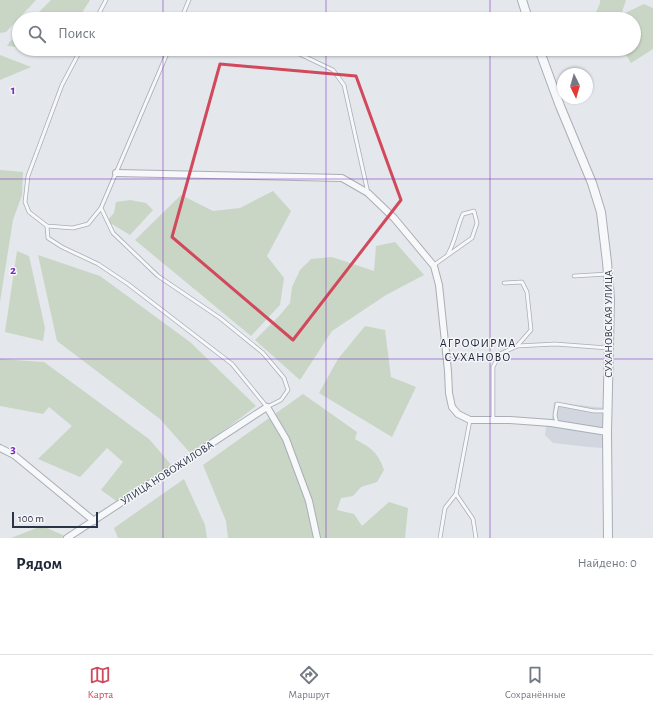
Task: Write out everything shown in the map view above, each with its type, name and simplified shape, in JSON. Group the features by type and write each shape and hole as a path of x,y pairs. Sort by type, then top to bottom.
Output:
{"street":[{"path":"522,0 526,12"},
{"name":"СУХАНОВСКАЯ УЛИЦА","path":"542,56 560,106 592,183 600,212 610,299 607,432 608,538"},
{"path":"116,172 342,178 368,193 394,218 434,266 439,285 449,393 452,407 458,414 470,420 510,420 558,424 607,432"},
{"path":"267,407 286,439 309,501 317,538"},
{"name":"УЛИЦА НОВОЖИЛОВА","path":"67,538 267,407"},
{"path":"0,448 14,455 94,521"}],"lane":[{"path":"100,12 106,0"},
{"path":"184,12 189,0"},
{"path":"77,56 62,85 28,176 25,202 29,212 48,226 74,228 88,224 101,208 147,104 166,56"},
{"path":"304,56 333,70 344,85 368,193"},
{"path":"48,226 48,238 62,247 98,264 128,284 232,364 267,407 281,400 288,390 284,378 263,353 220,318 158,276 113,233 101,208"},
{"path":"434,266 448,254 472,238 477,223 474,211 463,214 453,246 448,254"},
{"path":"574,276 608,274"},
{"path":"493,420 493,367 500,354 516,346 531,330 527,292 522,282 504,283"},
{"path":"516,346 555,344 609,348"},
{"path":"558,424 554,415 557,404 594,411 608,411"},
{"path":"440,538 446,508 456,494 470,420"},
{"path":"456,494 473,519 476,538"}],"highlighted area":[{"path":"220,64 356,76 401,200 293,340 172,237"}],"shaded area":[{"path":"554,402 605,408 604,448 553,443 545,435 547,419 552,419"}],"green space":[{"path":"0,0 36,0 25,12 12,12 12,26 6,32 0,33"},
{"path":"51,0 90,0 82,12 39,12"},
{"path":"600,0 626,0 622,12 596,12"},
{"path":"644,4 653,8 653,49 631,63 627,56 641,56 641,12 627,12"},
{"path":"12,40 12,46 7,46"},
{"path":"0,55 31,67 0,80"},
{"path":"0,170 23,172 22,195 13,220 0,302"},
{"path":"273,191 291,211 267,256 284,278 280,305 251,336 135,240 181,195 213,211 240,208"},
{"path":"130,200 146,203 153,210 130,235 107,221 114,213 116,202"},
{"path":"395,242 424,275 386,295 332,331 300,380 255,340 290,303 292,287 300,270 311,259 332,257 374,271 376,246"},
{"path":"17,251 29,256 45,328 43,341 5,332"},
{"path":"38,255 100,276 190,342 256,406 192,455 160,419 57,341"},
{"path":"365,326 385,330 391,377 416,387 392,437 319,393 338,359"},
{"path":"0,359 44,362 149,439 173,467 122,505 101,490 123,462 107,448 80,477 38,459 72,426 49,407 43,414 0,406"},
{"path":"303,394 357,432 355,439 373,451 382,464 384,470 377,482 361,487 353,496 341,498 337,510 354,514 362,526 389,502 408,508 405,538 228,538 226,521 203,465"},
{"path":"184,479 205,525 207,538 118,538 114,528"},
{"path":"42,526 65,536 61,538 11,538"}],"district":[{"name":"АГРОФИРМА СУХАНОВО","path":"478,350"}]}
